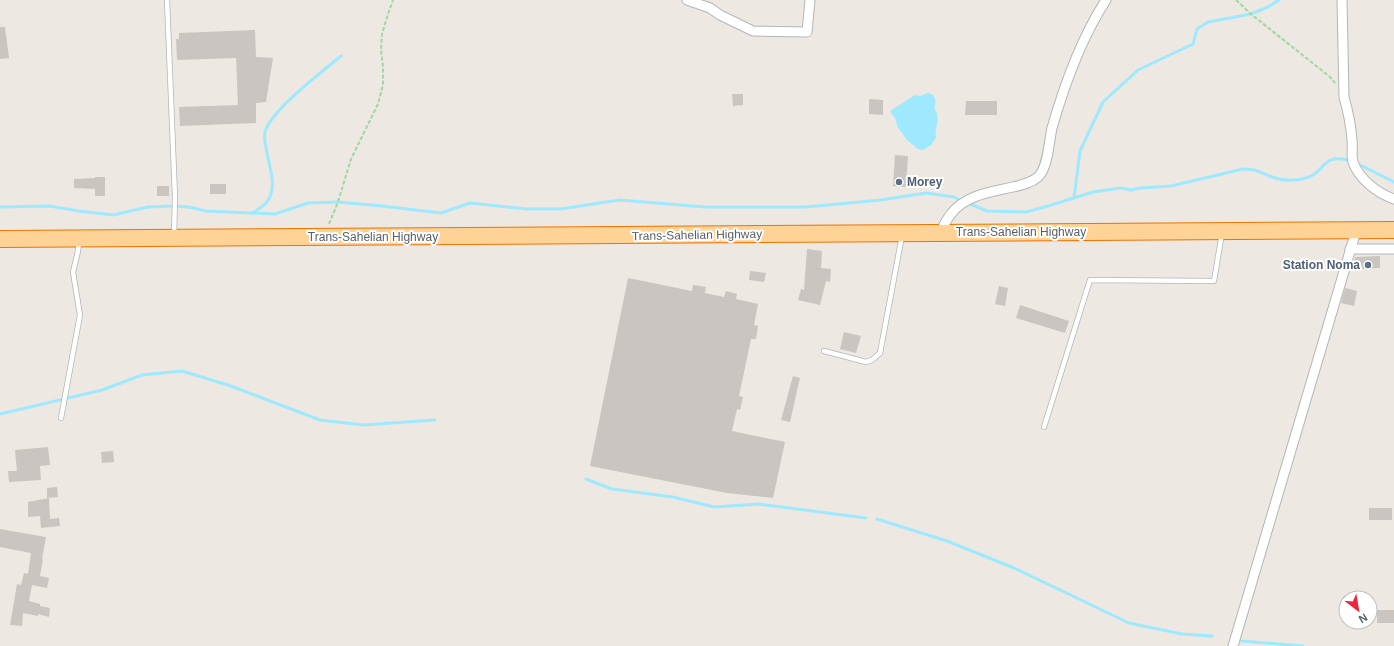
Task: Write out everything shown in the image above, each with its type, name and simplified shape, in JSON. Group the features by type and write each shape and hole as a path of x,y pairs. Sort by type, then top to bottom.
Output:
{"highway":[{"name":"Trans-Sahelian Highway","path":"0,239 1394,230"}],"street":[{"path":"687,0 710,8 720,15 753,30 807,32 810,0"},
{"path":"940,232 950,214 958,206 974,197 1027,184 1039,176 1047,158 1052,129 1074,62 1106,0"},
{"path":"1342,0 1344,97 1353,141 1353,161 1365,180 1372,187 1382,194 1394,199"},
{"path":"1233,646 1356,230"},
{"path":"1350,249 1394,249"}],"lane":[{"path":"167,0 175,197 174,238"},
{"path":"1044,427 1090,280 1214,281 1223,232"},
{"path":"824,351 866,362 872,360 880,353 903,233"},
{"path":"61,418 80,315 73,272 79,239"}],"path":[{"path":"323,238 338,202 351,159 378,104 383,85 384,66 381,50 382,34 393,0"},
{"path":"1236,0 1251,14 1330,77 1344,97"}],"water":[{"path":"928,93 932,94 934,97 934,108 938,119 936,138 931,145 923,150 918,149 907,140 897,126 896,120 890,111 915,95 920,96"}],"building":[{"path":"0,27 5,27 9,58 0,59"},
{"path":"255,30 256,57 273,58 266,102 256,103 256,123 180,126 179,107 238,105 236,58 177,60 176,39 179,39 179,33"},
{"path":"732,94 743,94 743,105 733,106"},
{"path":"869,99 883,100 883,115 869,114"},
{"path":"966,101 997,101 997,115 965,115"},
{"path":"895,155 908,156 906,187 893,186"},
{"path":"105,177 105,196 95,196 95,189 74,188 74,179"},
{"path":"210,184 226,184 226,194 210,194"},
{"path":"157,186 169,186 169,196 157,196"},
{"path":"807,249 822,251 821,268 831,269 830,282 826,281 820,305 798,300 801,289 804,290"},
{"path":"1380,256 1380,268 1353,269 1355,257"},
{"path":"750,271 766,273 764,282 749,280"},
{"path":"628,278 692,291 693,285 706,287 705,293 724,297 726,291 737,294 736,299 758,304 754,325 758,326 756,339 751,339 739,396 743,397 740,410 737,409 732,431 785,442 773,498 727,493 590,466"},
{"path":"999,286 1008,288 1005,306 995,304"},
{"path":"1345,288 1357,291 1354,306 1341,303"},
{"path":"1020,305 1069,321 1065,333 1016,318"},
{"path":"844,332 861,336 856,353 840,349"},
{"path":"793,376 800,378 790,422 781,420"},
{"path":"48,447 50,465 40,466 41,480 9,482 8,471 17,471 15,450"},
{"path":"113,451 114,462 102,463 101,452"},
{"path":"57,487 58,497 47,498 47,488"},
{"path":"49,498 50,519 59,518 60,526 41,528 40,516 28,517 28,502"},
{"path":"1369,508 1392,508 1392,520 1369,520"},
{"path":"0,529 46,537 40,576 49,578 47,588 32,585 29,601 40,604 40,606 50,608 49,617 38,614 38,616 23,613 22,626 10,625 17,584 21,585 24,573 28,574 31,553 0,547"},
{"path":"1378,610 1394,610 1394,623 1378,623"}],"waterway":[{"path":"1074,198 1080,151 1103,102 1138,70 1193,44 1197,29 1208,22 1251,14 1268,7 1279,0"},
{"path":"253,213 265,204 272,191 272,176 265,138 265,132 269,123 298,92 341,56"},
{"path":"968,203 987,211 1026,212 1093,192 1121,188 1131,190 1171,186 1243,169 1255,170 1280,179 1297,180 1306,178 1317,172 1328,161 1334,159 1351,161"},
{"path":"1356,163 1394,182"},
{"path":"0,207 49,206 113,215 148,207 174,206 189,207 206,211 275,214 308,203 338,202 441,213 470,203 527,209 560,209 620,200 705,207 806,207 881,200 926,193 954,197 962,201"},
{"path":"0,414 102,390 142,375 182,371 228,385 320,420 363,425 435,420"},
{"path":"586,479 612,489 673,497 714,507 759,504 866,518"},
{"path":"877,519 947,541 1014,568 1129,623 1182,634 1212,636"},
{"path":"1241,641 1303,646"}],"place":[{"name":"Morey","path":"899,182"},
{"name":"Station Noma","path":"1368,265"}]}
